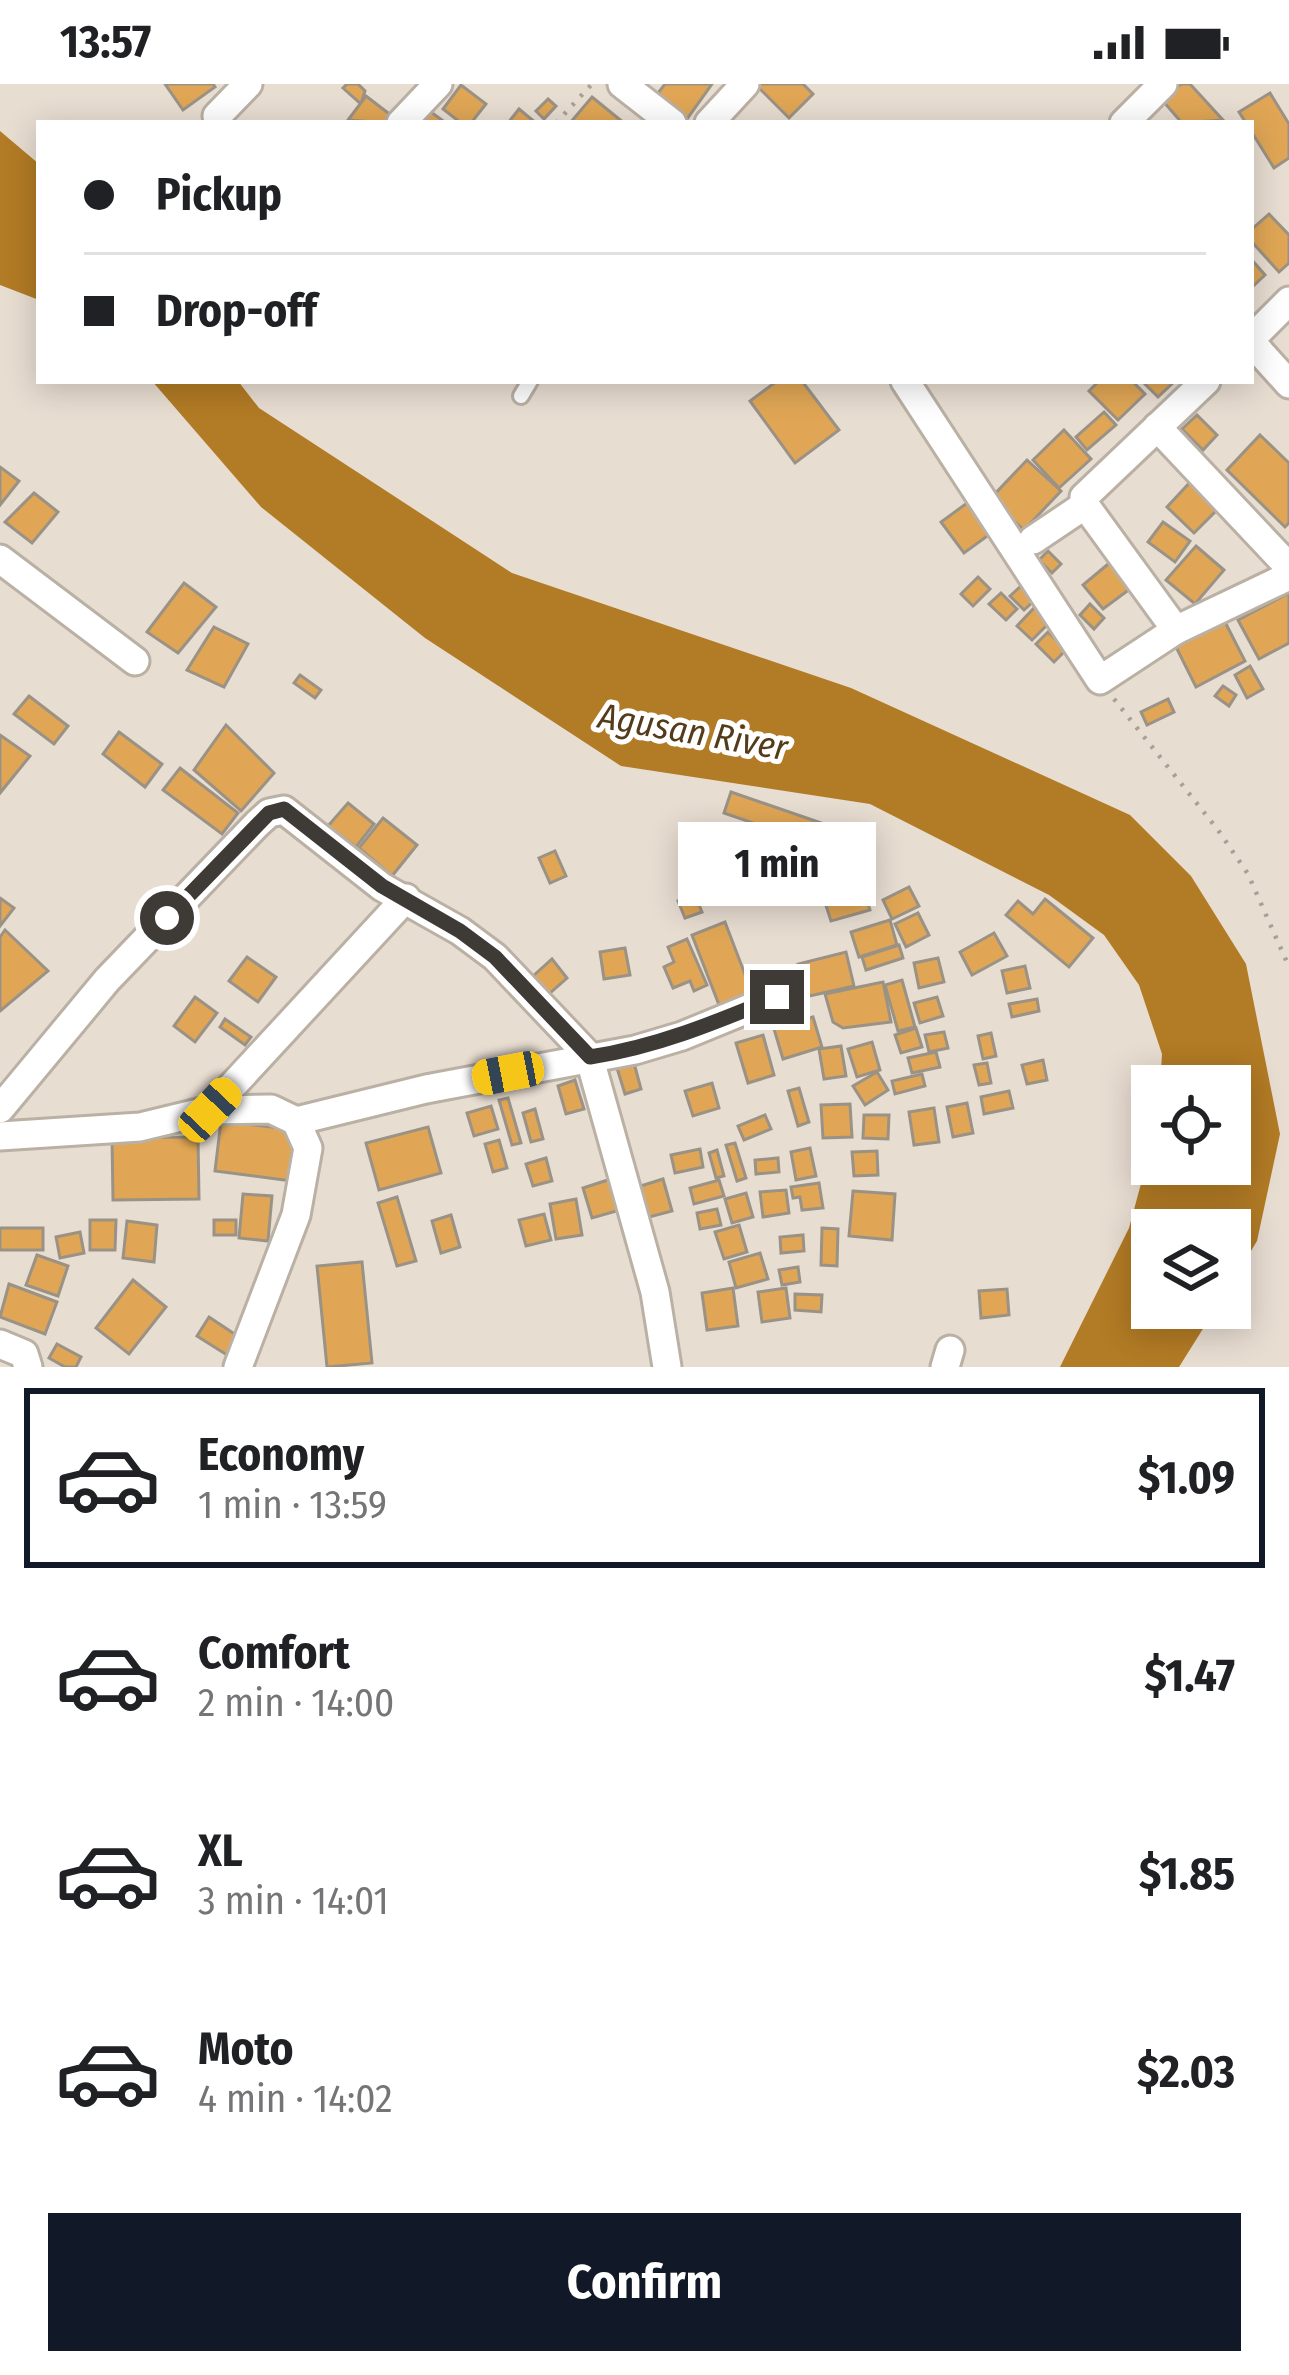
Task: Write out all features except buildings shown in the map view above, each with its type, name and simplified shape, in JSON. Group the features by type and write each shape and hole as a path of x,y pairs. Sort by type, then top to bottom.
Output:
{"street":[{"path":"217,116 248,84"},
{"path":"404,120 438,84"},
{"path":"622,84 668,120"},
{"path":"712,120 745,84"},
{"path":"1127,120 1162,84"},
{"path":"1254,337 1289,301"},
{"path":"1254,343 1289,384"},
{"path":"907,384 1100,680 1176,630 1289,576"},
{"path":"1176,630 1085,505 1087,491 1203,384"},
{"path":"1157,427 1289,567"},
{"path":"1033,540 1085,505"},
{"path":"0,559 135,661"},
{"path":"0,1109 106,980 269,813 284,809 382,886 495,957 590,1057 650,1274 667,1367"},
{"path":"210,1110 406,898"},
{"path":"0,1136 140,1127 210,1110 271,1109 296,1121 426,1089 635,1050 777,997"},
{"path":"238,1367 296,1215 308,1148 296,1121"},
{"path":"0,1344 24,1354 28,1367"}],"lane":[{"path":"521,396 528,384"}],"path":[{"path":"559,120 592,84"},
{"path":"1100,680 1248,874 1289,967"}],"water":[{"path":"0,131 36,161 36,299 0,285"},
{"name":"Agusan River","path":"155,384 240,384 259,408 512,573 851,688 1130,815 1191,876 1246,964 1280,1134 1251,1251 1251,1209 1134,1209 1141,1185 1251,1185 1251,1065 1161,1065 1162,1054 1139,985 1104,935 1049,895 870,804 621,766 425,638 261,507"},
{"path":"1131,1221 1131,1329 1203,1329 1179,1367 1060,1367"}],"route":[{"path":"167,918 269,813 284,809 382,886 495,957 590,1057 682,1036 777,997"}]}
